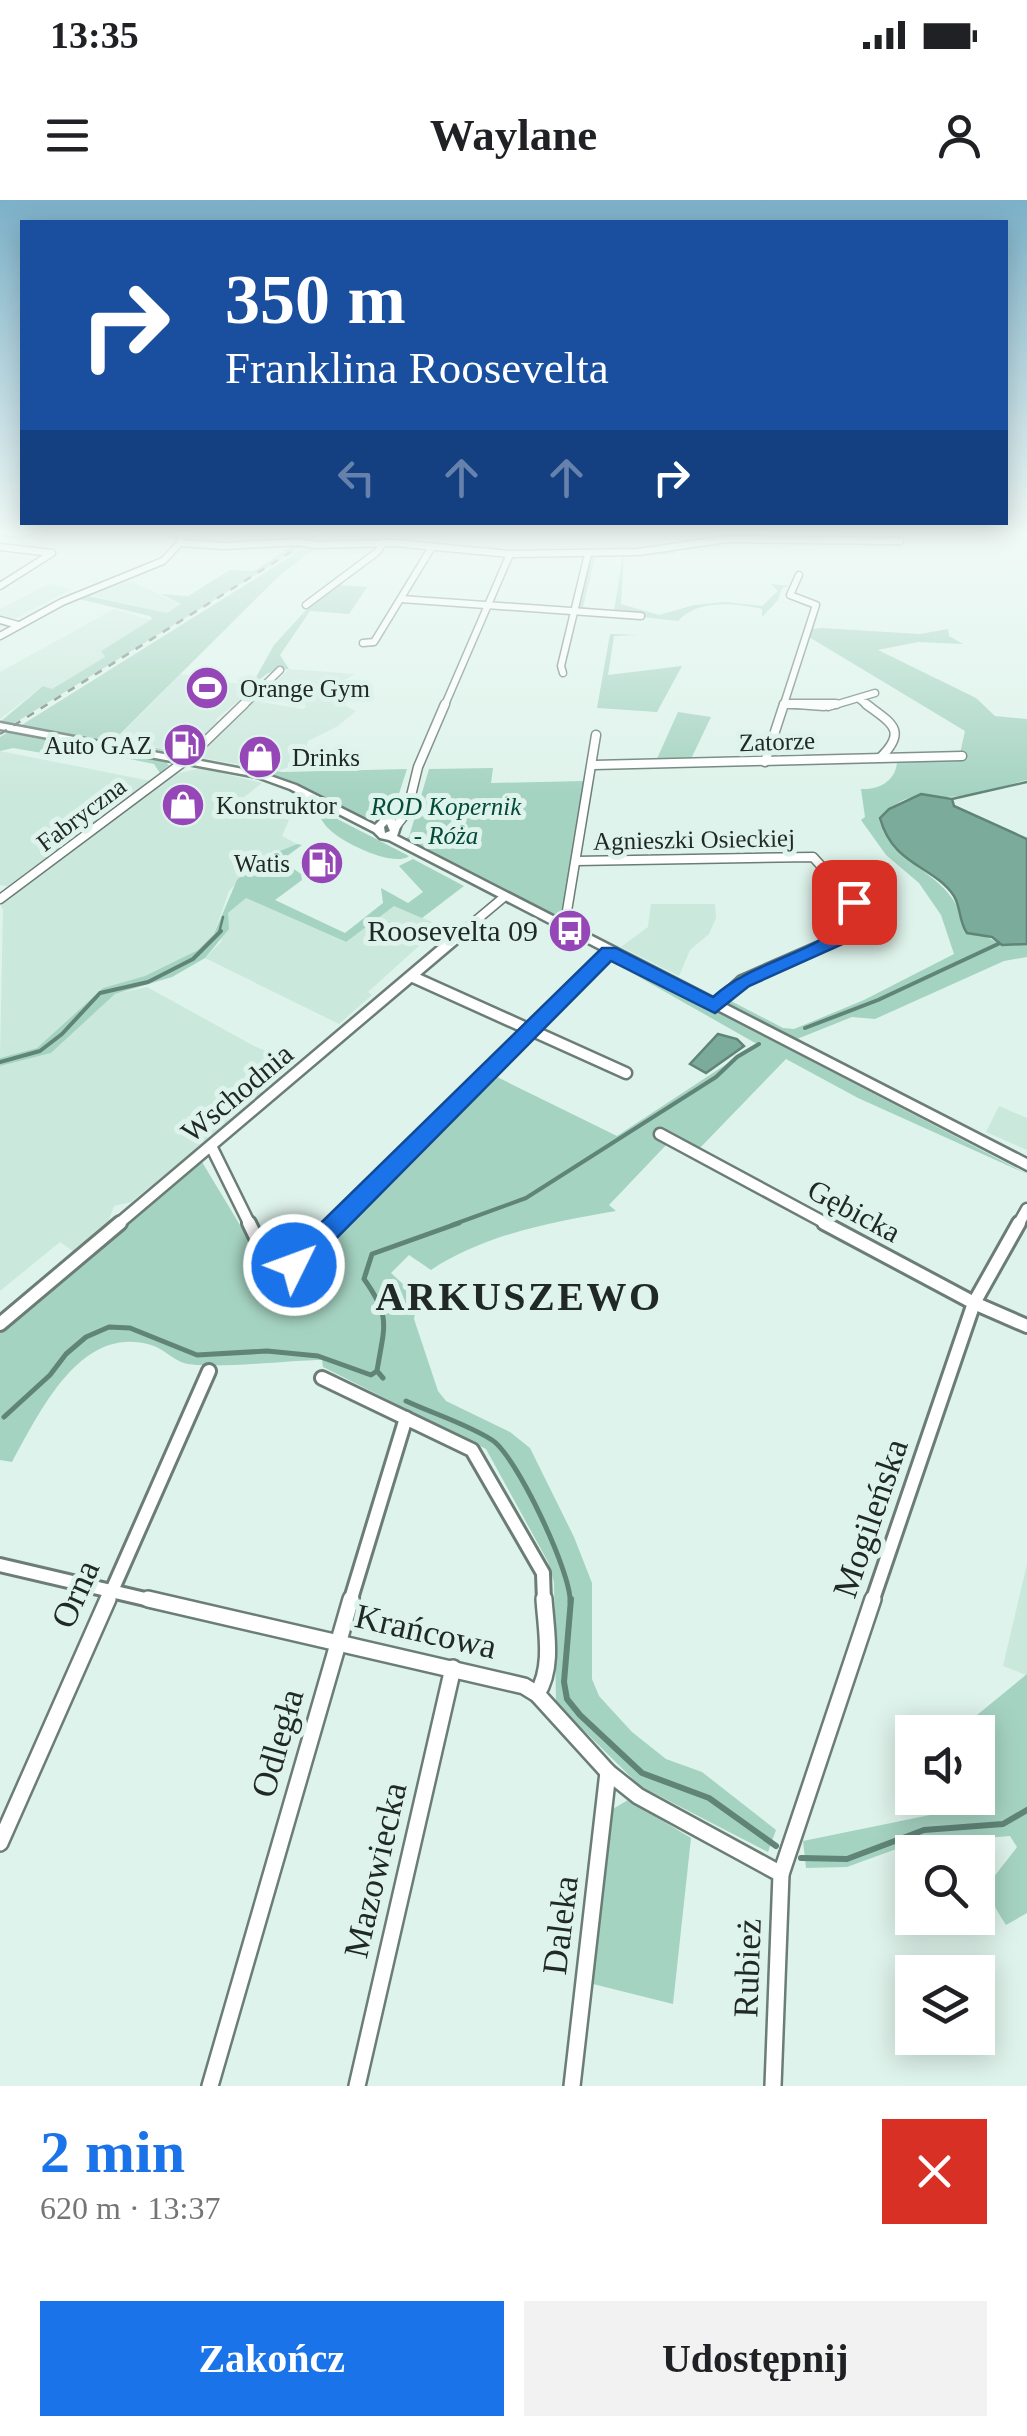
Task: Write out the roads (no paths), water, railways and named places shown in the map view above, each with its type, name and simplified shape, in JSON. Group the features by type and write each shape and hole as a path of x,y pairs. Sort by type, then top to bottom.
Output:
{"street":[{"path":"0,636 33,618"},
{"path":"363,643 374,642 388,618"},
{"path":"388,828 407,812 432,731 483,618"},
{"path":"563,673 561,666 572,618"},
{"path":"766,762 812,618"},
{"path":"0,620 20,625"},
{"name":"Fabryczna","path":"0,898 186,760 280,670"},
{"path":"784,704 827,707 875,694"},
{"path":"858,699 889,722 898,736 881,757"},
{"path":"0,726 280,781 340,812 388,828 412,850 1027,1165"},
{"path":"558,925 566,916 596,735"},
{"name":"Zatorze","path":"594,765 962,756"},
{"name":"Agnieszki Osieckiej","path":"576,861 813,857 854,902 853,926 840,938 805,956 742,981 715,1006"},
{"name":"Wschodnia","path":"0,1324 504,897"},
{"path":"212,1148 266,1256 272,1264 294,1265 609,952"},
{"path":"413,977 626,1073"},
{"name":"Gębicka","path":"660,1134 974,1303 1027,1326"},
{"name":"Mogileńska","path":"786,1854 974,1303 1027,1209"},
{"name":"Orna","path":"0,1843 209,1370"},
{"path":"322,1378 472,1450 542,1573 547,1660 544,1681 536,1694"},
{"name":"Odległa","path":"210,2086 406,1418"},
{"name":"Krańcowa","path":"0,1565 524,1686 608,1772 638,1796 781,1874"},
{"name":"Mazowiecka","path":"356,2086 453,1668"},
{"name":"Daleka","path":"572,2086 608,1772"},
{"name":"Rubież","path":"773,2086 781,1874 786,1854"}],"waterway":[{"path":"952,799 1027,782"},
{"path":"219,933 223,917"},
{"path":"0,1062 40,1051 62,1034 100,993 148,982 193,959 219,933"},
{"path":"805,1028 878,1000 998,944"},
{"path":"452,1225 526,1198 716,1077 737,1057 759,1044"},
{"path":"377,1371 384,1323 379,1304 364,1279 372,1254 459,1223"},
{"path":"4,1417 50,1375 66,1354 86,1337 109,1327 130,1328 197,1355 267,1351 318,1356 371,1375 377,1371"},
{"path":"377,1371 383,1378"},
{"path":"406,1401 472,1429 502,1450 528,1490 553,1542 570,1602"},
{"path":"571,1599 564,1682 567,1699 580,1715 642,1773 709,1798 776,1846"},
{"path":"801,1858 847,1859 924,1830 1003,1824 1027,1810"}],"railway":[{"path":"0,734 185,618"}],"place":[{"name":"Orange Gym","path":"207,688"},
{"name":"Auto GAZ","path":"185,745"},
{"name":"Drinks","path":"260,757"},
{"name":"Konstruktor","path":"183,805"},
{"name":"Watis","path":"322,863"},
{"name":"Roosevelta 09","path":"570,931"}],"district":[{"name":"ARKUSZEWO","path":"519,1296"}],"park label":[{"name":"ROD Kopernik - Róża","path":"446,820"}]}
